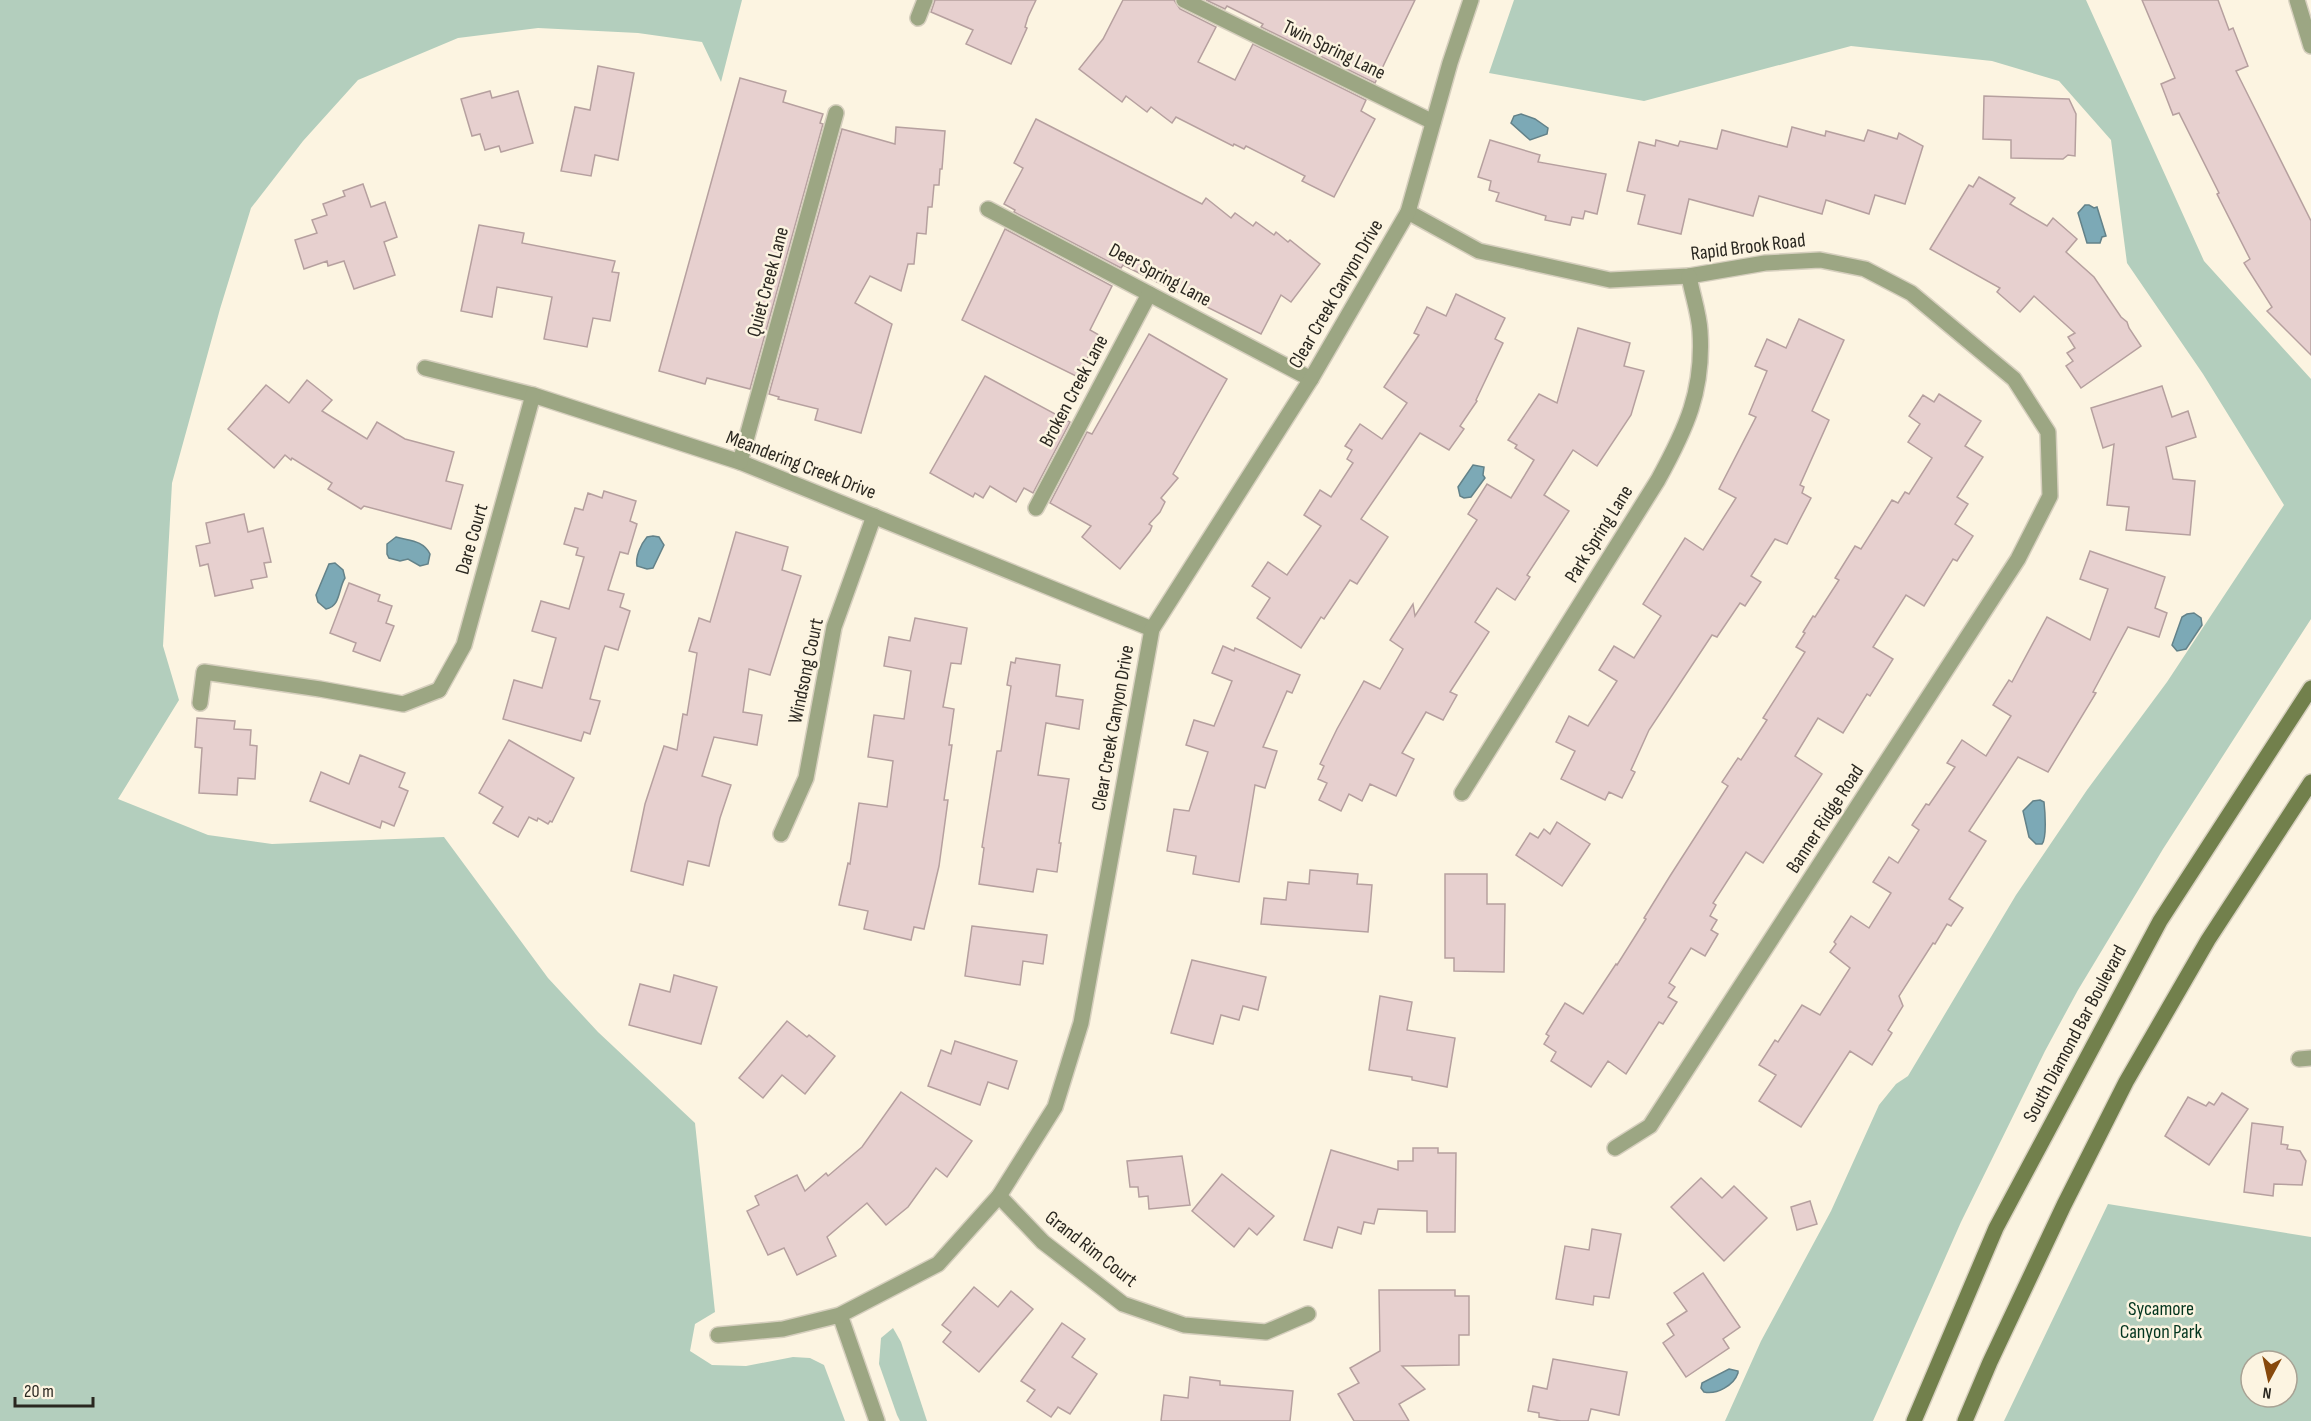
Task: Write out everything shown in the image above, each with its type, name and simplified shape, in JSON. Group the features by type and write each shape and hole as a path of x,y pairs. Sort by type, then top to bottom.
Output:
{"main road":[{"name":"South Diamond Bar Boulevard","path":"1914,1421 1996,1228 2160,921 2311,688"},
{"path":"1965,1421 1990,1362 2064,1205 2126,1082 2208,940 2311,782"}],"street":[{"path":"918,18 926,0"},
{"name":"Twin Spring Lane","path":"1184,0 1433,122"},
{"name":"Clear Creek Canyon Drive","path":"718,1335 783,1329 840,1315 938,1264 999,1196 1055,1107 1081,1023 1152,629 1311,379 1408,212 1471,0"},
{"path":"2297,0 2311,46"},
{"name":"Quiet Creek Lane","path":"740,462 836,113"},
{"name":"Deer Spring Lane","path":"988,209 1311,379"},
{"name":"Rapid Brook Road","path":"1408,212 1479,251 1610,280 1689,276 1766,263 1820,260 1865,269 1911,292 2014,379 2048,432 2050,496"},
{"name":"Park Spring Lane","path":"1462,793 1658,480 1684,432 1698,387 1700,342 1700,330 1689,276"},
{"name":"Broken Creek Lane","path":"1036,508 1149,294"},
{"name":"Meandering Creek Drive","path":"425,368 533,395 740,462 1152,629"},
{"name":"Dare Court","path":"200,703 204,672 320,688 403,704 439,690 464,645 533,395"},
{"name":"Banner Ridge Road","path":"1616,1148 1650,1125 2018,560 2050,496"},
{"name":"Windsong Court","path":"781,834 806,778 834,627 874,516"},
{"name":"Grand Rim Court","path":"999,1196 1043,1242 1123,1304 1184,1325 1266,1332 1308,1314"},
{"path":"840,1315 877,1421"}],"green space":[{"path":"0,0 742,0 721,82 702,42 638,33 538,28 458,38 358,80 303,141 251,208 220,309 172,483 163,646 179,700 118,799 208,835 272,844 444,837 548,978 598,1032 695,1123 715,1312 695,1324 690,1351 712,1365 746,1366 793,1357 810,1358 824,1365 845,1421 0,1421"},
{"path":"1514,0 2086,0 2204,261 2311,379 2311,619 2163,849 2078,990 2045,1051 1961,1222 1873,1421 1725,1421 1761,1341 1831,1211 1879,1105 1896,1084 1908,1076 2016,895 2087,790 2167,682 2284,505 2203,374 2127,263 2111,140 2059,81 1992,61 1851,46 1644,101 1489,73"},
{"name":"Sycamore Canyon Park","path":"2108,1204 2311,1237 2311,1421 2004,1421"},
{"path":"893,1328 901,1342 927,1421 900,1421 897,1415 879,1364 881,1338"}],"water":[{"path":"1521,114 1535,119 1548,128 1547,134 1530,140 1511,123 1514,116"},
{"path":"2085,205 2097,207 2106,236 2102,237 2100,243 2087,243 2078,213"},
{"path":"1473,465 1484,467 1485,478 1471,497 1464,498 1460,496 1458,487"},
{"path":"396,537 424,546 430,554 428,564 420,566 408,559 400,561 389,558 387,544"},
{"path":"647,537 659,537 664,545 653,568 637,566 641,547"},
{"path":"335,563 343,570 345,578 337,601 326,609 318,602 316,595 329,564"},
{"path":"2194,613 2201,618 2202,625 2186,649 2177,651 2172,645 2182,617"},
{"path":"2033,801 2044,802 2044,841 2042,844 2036,844 2029,837 2023,811"},
{"path":"1729,1369 1738,1371 1738,1373 1729,1385 1714,1392 1704,1392 1701,1388 1702,1383"}],"building":[{"path":"935,0 1036,0 1028,17 1025,27 1027,28 1011,64 966,44 973,30 931,12"},
{"path":"1123,0 1174,0 1180,9 1216,27 1198,62 1235,80 1253,44 1366,100 1361,111 1375,119 1334,197 1302,181 1305,176 1246,146 1244,149 1234,144 1233,146 1176,117 1172,123 1151,107 1147,112 1126,96 1122,102 1079,69 1103,39"},
{"path":"1206,0 1415,0 1375,83 1261,27 1263,24 1227,6 1225,9"},
{"path":"2142,0 2218,0 2229,30 2233,28 2248,66 2236,71 2311,221 2311,355 2267,311 2272,307 2244,263 2250,259 2217,194 2219,193 2179,113 2173,115 2161,84 2175,78"},
{"path":"598,66 634,73 618,160 595,155 591,176 561,171 575,107 590,110"},
{"path":"740,78 786,91 783,102 823,114 820,123 823,124 750,389 707,378 705,384 659,371"},
{"path":"490,91 492,98 518,91 533,143 501,152 499,146 485,150 480,134 472,136 461,99"},
{"path":"1984,96 2069,99 2076,114 2075,156 2068,155 2063,159 2011,158 2011,140 1983,139"},
{"path":"1036,119 1202,204 1206,198 1231,218 1235,213 1253,226 1256,222 1274,235 1276,232 1320,264 1291,302 1281,295 1261,334 1123,265 1121,268 1014,212 1015,210 1004,204 1023,168 1014,163"},
{"path":"896,127 945,131 942,169 940,169 939,185 934,185 932,207 928,207 926,234 917,233 914,264 908,264 901,291 870,276 855,303 892,324 861,433 815,420 818,409 778,399 779,397 769,394 842,129 895,144"},
{"path":"1792,127 1825,136 1826,131 1864,141 1868,130 1897,139 1899,133 1923,146 1905,204 1875,195 1869,214 1826,200 1822,214 1759,196 1753,216 1689,199 1681,234 1638,224 1645,195 1627,191 1639,142 1655,146 1656,140 1678,146 1680,141 1717,149 1722,130 1787,147"},
{"path":"1490,140 1540,155 1538,162 1606,174 1597,214 1585,211 1583,219 1572,217 1570,225 1545,220 1546,216 1496,201 1499,193 1489,190 1491,181 1478,177"},
{"path":"1979,177 2015,198 2010,204 2047,226 2053,218 2077,239 2066,252 2094,277 2121,317 2127,322 2141,346 2081,388 2066,366 2073,361 2067,353 2075,348 2068,337 2075,333 2034,296 2020,312 1997,292 2000,288 1930,249 1969,185 1973,187"},
{"path":"363,184 371,207 385,202 397,237 384,242 395,275 354,289 344,261 328,266 327,261 304,269 295,240 317,233 312,220 327,215 323,204 345,196 343,191"},
{"path":"479,225 524,233 522,243 615,261 612,272 619,273 610,321 593,318 587,347 544,339 552,297 497,287 492,317 461,311"},
{"path":"1005,229 1112,286 1090,330 1099,335 1078,377 962,320"},
{"path":"1456,294 1505,318 1495,339 1503,343 1477,401 1460,426 1464,429 1449,450 1420,433 1361,519 1388,537 1357,584 1350,580 1324,619 1321,617 1301,648 1257,618 1270,598 1252,586 1268,562 1287,575 1321,526 1304,515 1320,490 1331,497 1353,463 1347,459 1352,450 1345,446 1360,424 1382,439 1407,403 1384,387 1419,335 1414,333 1427,307 1446,316"},
{"path":"1799,319 1844,340 1812,411 1829,420 1800,485 1804,487 1802,493 1811,498 1787,544 1775,539 1751,576 1761,582 1745,606 1740,603 1717,637 1712,635 1649,730 1631,770 1635,772 1622,798 1609,792 1605,800 1561,779 1575,751 1556,742 1569,716 1588,726 1617,681 1599,670 1614,646 1634,658 1661,616 1643,604 1685,538 1703,550 1736,498 1719,489 1756,417 1749,414 1767,371 1755,366 1767,339 1786,348"},
{"path":"1578,328 1630,343 1624,366 1644,371 1631,415 1597,466 1573,450 1544,495 1569,511 1527,575 1530,577 1515,600 1497,588 1475,622 1489,632 1450,692 1457,695 1443,720 1426,712 1402,753 1414,759 1396,796 1370,784 1362,801 1349,794 1341,811 1319,800 1327,783 1318,779 1324,766 1320,764 1337,729 1364,681 1380,689 1403,649 1390,640 1413,604 1415,616 1477,520 1468,514 1487,484 1511,498 1534,460 1515,448 1517,445 1508,440 1539,394 1557,403"},
{"path":"1149,334 1227,379 1173,474 1178,478 1161,498 1165,502 1160,512 1149,524 1152,526 1150,531 1120,569 1082,537 1091,526 1050,503 1087,432 1092,434"},
{"path":"985,376 1070,422 1033,493 1024,488 1016,502 990,486 983,498 975,493 973,497 930,473"},
{"path":"307,380 332,400 322,411 367,439 377,422 405,439 454,452 446,481 463,485 451,529 364,506 361,509 328,489 332,483 292,458 291,460 285,455 274,468 228,429 266,385 289,403"},
{"path":"2162,386 2172,417 2188,411 2196,437 2166,447 2173,479 2195,481 2190,535 2126,530 2129,507 2107,505 2114,444 2103,448 2091,408"},
{"path":"1939,394 1981,421 1965,446 1983,457 1957,497 1968,504 1955,524 1973,536 1957,561 1953,559 1924,606 1906,595 1873,647 1893,659 1870,696 1867,694 1843,733 1818,718 1795,756 1822,774 1763,863 1746,852 1713,903 1716,905 1710,916 1717,920 1711,930 1718,934 1705,956 1691,948 1669,983 1675,987 1668,997 1677,1002 1663,1024 1659,1022 1626,1074 1608,1061 1591,1087 1551,1061 1556,1052 1544,1044 1549,1036 1546,1034 1565,1003 1583,1014 1617,965 1670,876 1728,786 1722,782 1738,758 1741,760 1767,720 1763,718 1805,652 1796,647 1805,633 1803,632 1839,580 1835,578 1855,546 1861,549 1892,500 1898,503 1905,492 1909,494 1932,458 1908,442 1920,424 1909,416 1923,395 1934,402"},
{"path":"604,491 636,501 630,521 637,524 628,554 620,552 608,590 624,594 620,607 630,611 618,650 605,646 603,651 590,699 600,701 590,734 584,732 581,741 503,719 514,680 542,688 556,638 532,631 541,601 569,609 584,557 576,555 578,548 564,544 575,508 583,510 588,493 602,498"},
{"path":"244,514 248,532 263,528 271,562 264,563 267,577 251,580 253,588 215,596 208,564 200,566 196,546 210,543 206,523"},
{"path":"736,532 788,547 782,570 801,576 770,675 749,669 743,712 762,715 757,745 714,737 702,776 731,785 720,818 709,866 688,861 683,885 631,871 645,804 664,746 677,750 683,714 687,715 697,653 689,651 699,618 710,622"},
{"path":"2090,551 2165,577 2155,608 2167,613 2159,637 2128,627 2093,692 2096,693 2048,772 2018,757 1969,831 1986,841 1949,899 1963,908 1951,926 1947,924 1935,944 1933,943 1899,996 1903,1006 1888,1030 1892,1033 1872,1065 1850,1051 1801,1127 1759,1101 1776,1075 1759,1065 1775,1040 1778,1042 1802,1005 1820,1015 1850,968 1830,952 1836,944 1834,942 1851,916 1869,928 1891,893 1873,882 1889,857 1898,863 1919,830 1912,825 1955,767 1947,763 1962,740 1986,756 2011,716 1993,705 2009,680 2012,682 2047,617 2090,640 2108,589 2080,579"},
{"path":"349,583 380,595 378,601 392,606 386,623 394,626 380,661 353,651 356,643 330,633"},
{"path":"915,618 967,628 961,664 951,663 943,707 954,709 949,745 952,745 944,800 948,800 939,866 924,929 914,927 911,940 864,929 868,911 839,905 848,863 850,864 859,803 887,807 893,761 868,757 874,715 904,719 911,671 884,666 889,637 910,641"},
{"path":"1223,646 1234,651 1235,648 1300,675 1292,693 1287,691 1263,747 1277,751 1265,788 1255,785 1239,882 1193,874 1196,856 1167,851 1174,809 1189,811 1208,752 1186,745 1194,720 1214,726 1232,681 1212,673"},
{"path":"1016,658 1060,665 1056,696 1083,700 1079,729 1046,723 1038,775 1069,779 1057,872 1037,869 1033,892 979,884 984,848 982,847 997,751 1001,751 1011,686 1007,685 1011,662 1015,663"},
{"path":"197,718 235,721 234,729 251,730 250,745 257,746 255,779 238,778 237,795 199,793 202,748 195,747"},
{"path":"509,740 574,778 552,822 548,824 538,818 537,821 529,817 518,837 493,823 503,807 479,793"},
{"path":"360,755 405,773 399,787 408,791 394,826 382,821 380,828 310,801 321,772 349,784"},
{"path":"1557,822 1590,844 1562,886 1516,855 1530,833 1538,838 1544,829 1550,834"},
{"path":"1310,870 1358,874 1357,884 1372,885 1368,932 1261,924 1264,898 1286,900 1288,882 1309,884"},
{"path":"1445,874 1487,874 1487,904 1505,904 1504,972 1454,971 1454,958 1445,958"},
{"path":"972,926 1047,935 1043,964 1023,961 1020,985 965,976"},
{"path":"1192,960 1266,977 1258,1010 1243,1006 1239,1020 1221,1015 1213,1044 1171,1033"},
{"path":"674,975 717,987 701,1044 629,1025 640,984 670,992"},
{"path":"1380,996 1412,1002 1407,1030 1455,1038 1447,1087 1412,1080 1412,1077 1369,1070"},
{"path":"787,1021 835,1056 805,1094 782,1075 763,1098 739,1078"},
{"path":"955,1041 1017,1061 1008,1089 988,1082 980,1105 928,1086 941,1050 951,1054"},
{"path":"901,1092 972,1141 947,1177 936,1168 908,1207 886,1225 867,1203 827,1237 836,1256 797,1275 784,1248 768,1255 747,1211 759,1205 755,1196 797,1175 805,1191 826,1173 828,1176 862,1147"},
{"path":"2222,1093 2248,1109 2209,1165 2165,1136 2188,1097 2206,1106 2209,1102 2214,1105"},
{"path":"2252,1123 2283,1127 2281,1144 2288,1145 2287,1149 2300,1151 2306,1161 2302,1185 2274,1184 2273,1196 2244,1192"},
{"path":"1413,1148 1438,1148 1438,1153 1456,1153 1455,1232 1427,1232 1427,1211 1378,1209 1374,1224 1364,1222 1361,1234 1338,1227 1332,1248 1304,1240 1331,1150 1398,1170 1398,1161 1413,1161"},
{"path":"1182,1156 1190,1205 1149,1209 1148,1196 1139,1197 1138,1187 1130,1187 1127,1161"},
{"path":"1222,1174 1274,1216 1257,1235 1249,1228 1234,1247 1192,1211"},
{"path":"1701,1178 1722,1198 1734,1186 1767,1218 1724,1261 1671,1207"},
{"path":"1810,1201 1817,1224 1797,1230 1791,1207"},
{"path":"1592,1229 1621,1234 1609,1298 1594,1296 1593,1305 1556,1299 1565,1246 1589,1250"},
{"path":"1703,1273 1740,1327 1723,1339 1729,1348 1686,1377 1663,1343 1674,1335 1667,1324 1687,1311 1674,1293"},
{"path":"974,1287 998,1307 1011,1291 1033,1309 979,1372 943,1342 951,1332 942,1325"},
{"path":"1379,1290 1455,1290 1455,1296 1469,1296 1469,1335 1459,1335 1459,1365 1402,1366 1425,1389 1399,1404 1409,1421 1354,1421 1338,1394 1359,1383 1350,1368 1380,1351"},
{"path":"1062,1323 1085,1339 1072,1357 1097,1374 1070,1414 1058,1407 1051,1417 1027,1401 1035,1390 1021,1381"},
{"path":"1553,1359 1627,1372 1619,1415 1591,1409 1588,1421 1561,1421 1539,1417 1539,1413 1528,1411 1533,1386 1547,1389"},
{"path":"1190,1377 1220,1381 1220,1385 1293,1391 1290,1421 1161,1421 1164,1395 1188,1398"}]}
